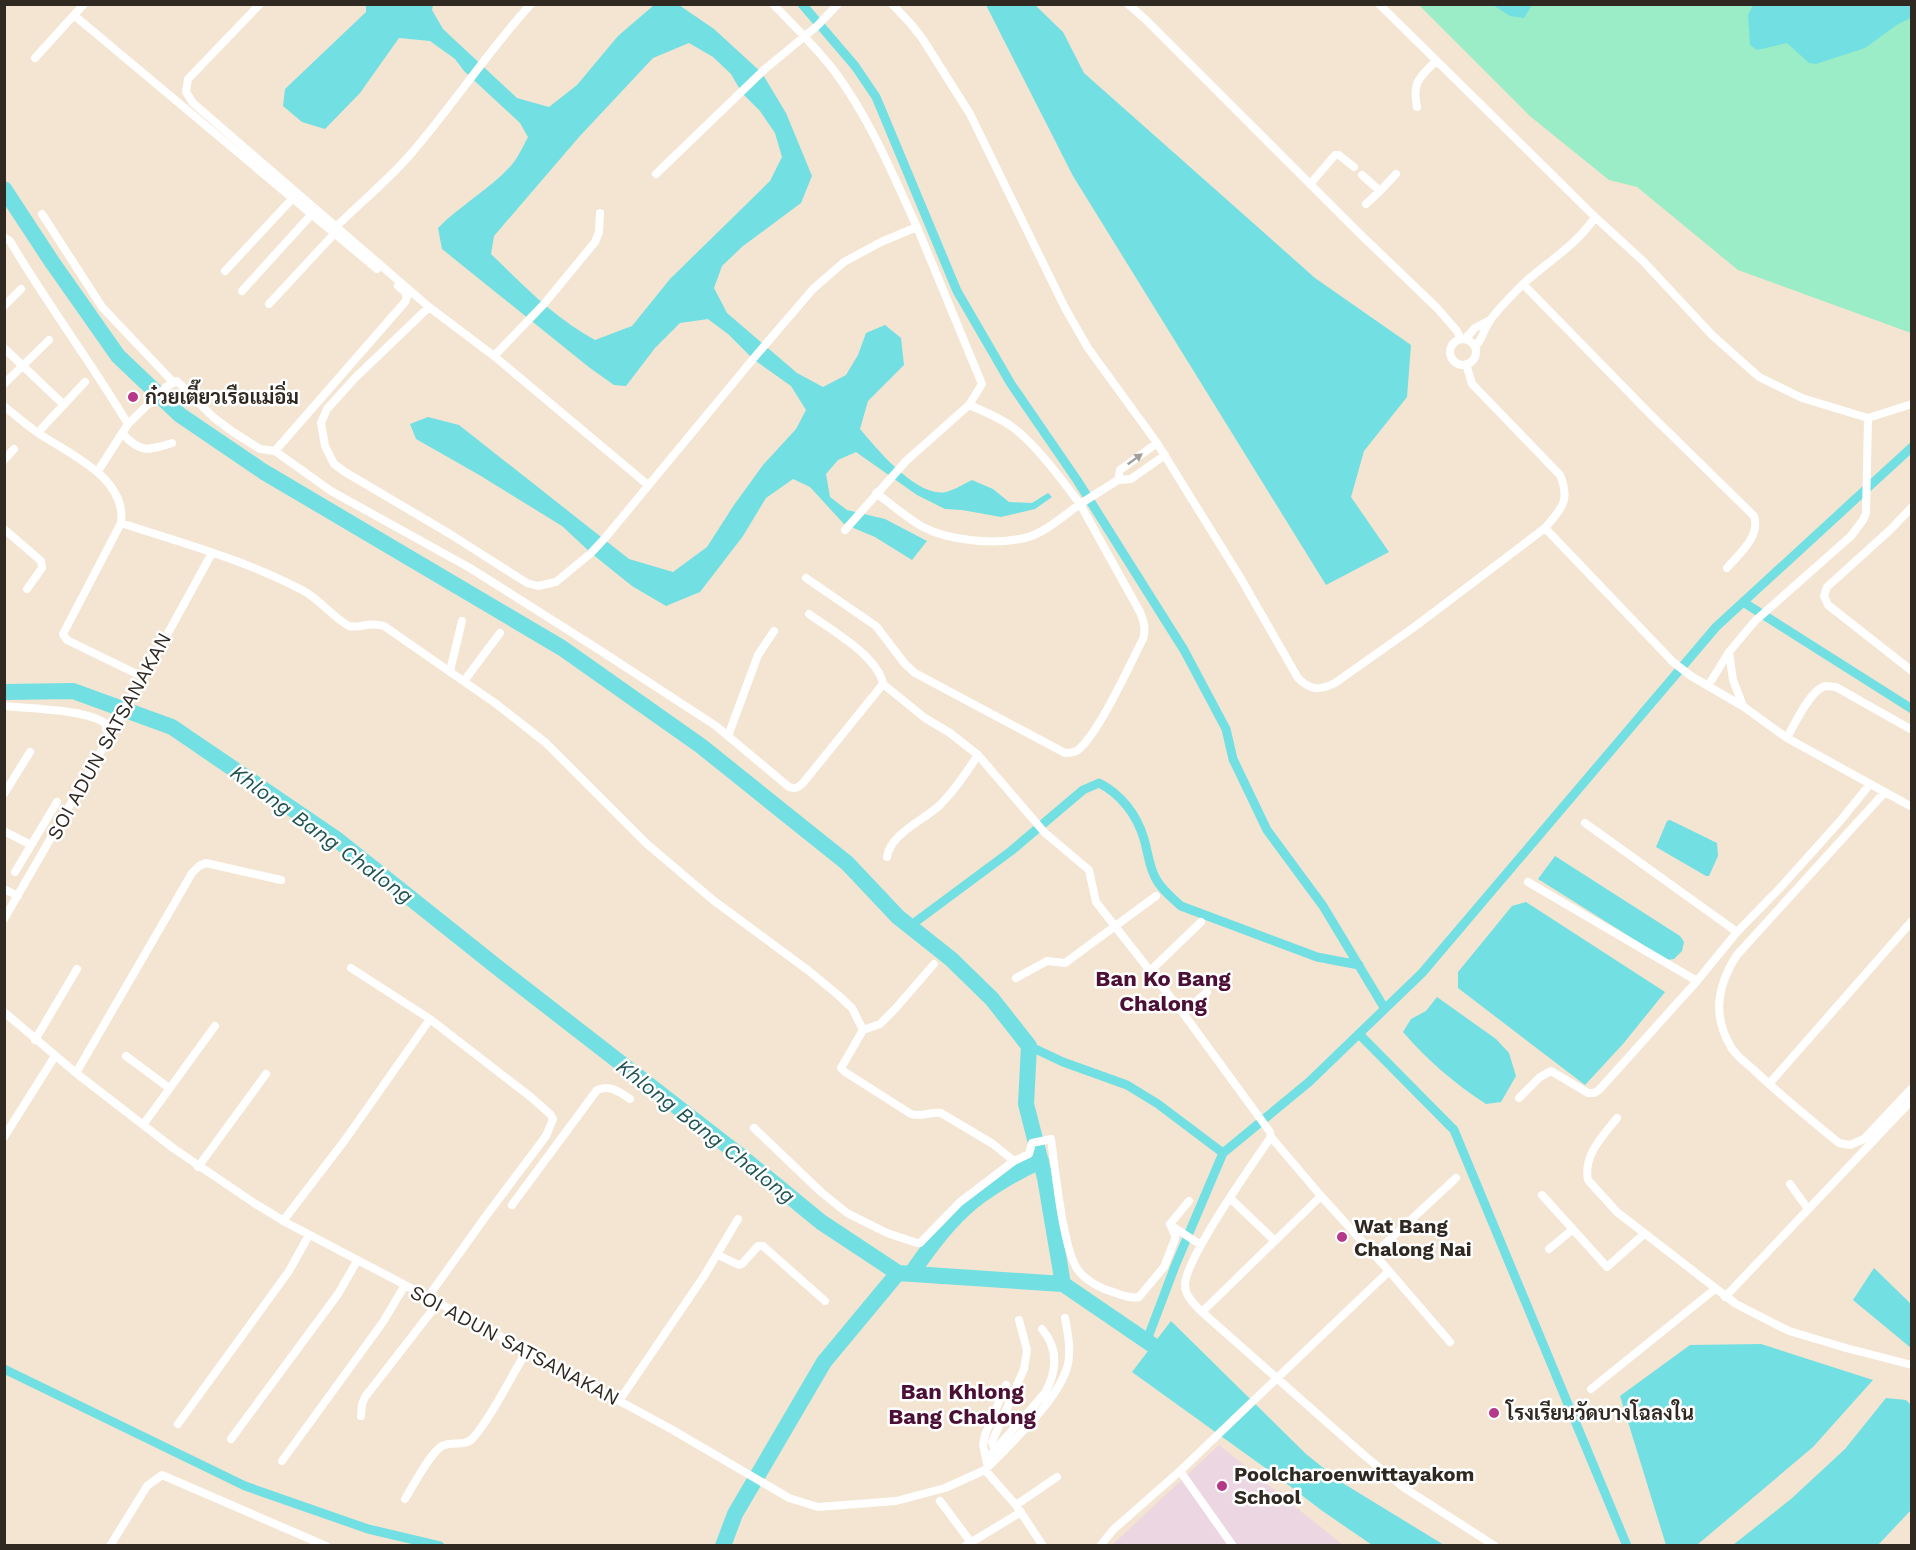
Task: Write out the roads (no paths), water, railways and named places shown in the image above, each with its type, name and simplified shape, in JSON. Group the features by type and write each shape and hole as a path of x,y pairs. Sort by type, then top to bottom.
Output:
{"street":[{"path":"35,58 84,4"},
{"path":"260,4 188,79 186,92 193,103 404,291 407,297 275,452"},
{"path":"269,304 335,230 408,157 531,4"},
{"path":"772,4 834,70 852,96 896,180 982,380 980,390 969,405 906,461 845,530"},
{"path":"656,174 738,94 817,26 838,4"},
{"path":"892,4 922,38 970,114 1065,308 1088,348 1158,443 1298,678 1311,689 1319,689 1335,683 1417,625 1545,528 1561,509 1565,500 1564,485 1560,475 1473,384 1466,364"},
{"path":"1128,4 1437,308 1463,339 1473,343 1475,356 1466,364 1458,364 1450,354 1451,346 1463,339 1474,328 1490,320"},
{"path":"1379,4 1595,217 1643,261 1712,335 1759,377 1802,398 1868,418 1911,404"},
{"path":"75,16 311,215 335,230 429,308 494,356 648,485"},
{"path":"1417,107 1414,92 1417,83 1436,61"},
{"path":"1311,183 1336,154 1354,167"},
{"path":"1366,204 1396,174"},
{"path":"1362,175 1380,191"},
{"path":"225,271 292,199"},
{"path":"494,356 544,304 598,237 600,213"},
{"path":"42,214 102,307 169,385"},
{"path":"242,291 311,215"},
{"path":"1475,347 1490,320 1523,284 1575,241 1595,217"},
{"path":"429,308 355,378 327,409 321,423 325,446 334,464 527,583 538,585 556,582 591,553 605,538 813,289 835,269 882,242 917,227"},
{"path":"4,237 10,242 128,424"},
{"path":"1523,284 1754,516 1756,520 1754,533 1727,568"},
{"path":"4,306 21,289"},
{"path":"4,384 49,340"},
{"path":"4,348 64,405"},
{"path":"98,471 128,424 143,407 177,381 213,417 233,432 260,449 275,452 331,491 470,568 611,657 728,736 789,786 799,787 883,684"},
{"path":"42,428 85,382"},
{"path":"806,578 876,626 905,664 915,673 1065,753 1074,752 1083,745 1097,725 1143,639 1145,623 1083,502 1013,427 969,405"},
{"path":"4,406 34,430 98,471 116,497 121,508 121,524 63,634 67,640 142,680"},
{"path":"1708,686 1729,652 1755,621 1851,536 1866,513 1868,418"},
{"path":"122,433 138,448 144,450 172,443"},
{"path":"1118,480 1120,470 1158,443"},
{"path":"4,460 14,449"},
{"path":"876,494 922,527 958,539 1025,538 1045,529 1118,480 1131,479 1165,455"},
{"path":"1911,507 1890,530 1827,587 1824,596 1828,605 1911,671"},
{"path":"121,524 242,562 306,592 350,626 357,628 368,623 384,626 450,671 546,742 647,844 713,900 838,995 852,1008 863,1030"},
{"path":"1545,528 1673,662 1691,676 1744,707 1787,738 1911,807"},
{"path":"5,532 41,561 42,568 27,589"},
{"name":"SOI ADUN SATSANAKAN","path":"4,919 142,680 212,553"},
{"path":"809,614 870,662 882,676 883,684 925,718 950,733 978,755 1045,833 1089,870 1096,902 1183,1013 1270,1134 1321,1196 1450,1342"},
{"path":"450,671 462,621"},
{"path":"728,736 758,655 774,631"},
{"path":"464,681 500,633"},
{"path":"1729,652 1733,680 1744,707"},
{"path":"1787,738 1806,705 1818,690 1827,686 1836,687 1911,730"},
{"path":"4,706 77,714 100,720 106,724 106,729 111,734"},
{"path":"4,794 30,752"},
{"path":"887,857 891,846 909,828 939,806 957,786 978,755"},
{"path":"1519,1098 1540,1077 1551,1071 1588,1093 1594,1093 1697,981 1737,932 1841,820 1869,784"},
{"path":"1884,792 1737,955 1727,969 1718,1006 1730,1046 1769,1084 1839,1143 1850,1145 1864,1138 1911,1088"},
{"path":"15,872 57,802"},
{"path":"1585,823 1737,932"},
{"path":"4,831 31,845"},
{"path":"76,1073 192,873 199,866 206,863 281,880"},
{"path":"1528,882 1697,981"},
{"path":"4,889 18,896"},
{"path":"1016,978 1047,961 1065,963 1156,896"},
{"path":"1769,1084 1911,921"},
{"path":"1149,972 1201,922"},
{"path":"934,964 880,1024 863,1030 841,1068 911,1114 919,1117 936,1112 941,1113 993,1144 1014,1161"},
{"path":"351,968 430,1019 532,1098 553,1119 546,1136 428,1297"},
{"path":"35,1040 77,969"},
{"path":"1183,1013 1207,992"},
{"name":"SOI ADUN SATSANAKAN","path":"4,1012 76,1073 198,1167 284,1221 619,1401 789,1498 818,1507 896,1501 945,1488 985,1470"},
{"path":"284,1221 345,1140 430,1019"},
{"path":"143,1125 215,1026"},
{"path":"4,1137 55,1056"},
{"path":"126,1056 169,1088"},
{"path":"198,1167 266,1074"},
{"path":"512,1205 597,1090 611,1088 630,1099"},
{"path":"1725,1297 1911,1100"},
{"path":"1617,1118 1591,1152 1587,1164 1588,1180 1617,1212 1725,1297 1789,1331 1911,1365"},
{"path":"754,1128 821,1192 847,1213 887,1233 916,1244 920,1243 960,1202 1014,1161 1029,1154 1032,1143 1051,1139 1066,1235 1076,1268 1081,1274 1108,1291 1134,1298 1139,1297 1164,1267 1175,1237 1171,1225"},
{"path":"1270,1134 1202,1245 1185,1279 1186,1292 1202,1312 1365,1456 1403,1486 1495,1545"},
{"path":"1373,1255 1456,1178"},
{"path":"1790,1184 1808,1209"},
{"path":"1542,1195 1607,1267 1644,1234"},
{"path":"1202,1312 1321,1196"},
{"path":"1230,1198 1274,1240"},
{"path":"1171,1225 1189,1201"},
{"path":"619,1401 718,1255 738,1219"},
{"path":"1171,1225 1202,1245"},
{"path":"1549,1249 1572,1230"},
{"path":"178,1424 289,1271 309,1235"},
{"path":"718,1255 739,1265 758,1246 763,1246 825,1301"},
{"path":"231,1439 338,1294 357,1261"},
{"path":"1100,1545 1114,1529 1180,1471 1389,1271"},
{"path":"282,1461 383,1322 405,1285"},
{"path":"1590,1389 1692,1310 1715,1289"},
{"path":"361,1416 365,1397 438,1303"},
{"path":"985,1470 1039,1412 1064,1377 1070,1346 1065,1318"},
{"path":"995,1451 992,1442 1024,1369 1027,1350 1019,1320"},
{"path":"987,1459 1045,1393 1052,1380 1055,1372 1052,1348 1050,1340 1042,1329"},
{"path":"405,1499 436,1451 445,1445 467,1443 472,1439 491,1413 527,1351"},
{"path":"985,1470 987,1459 983,1445 985,1435 1006,1386"},
{"path":"985,1470 1018,1509 1043,1545"},
{"path":"1180,1471 1233,1545"},
{"path":"110,1545 147,1486 162,1475 326,1545"},
{"path":"940,1501 967,1543 1018,1509 1057,1477"}],"water":[{"path":"1532,4 1524,18 1510,16 1493,5"},
{"path":"366,5 433,5 432,10 443,29 517,98 549,107 577,85 618,36 654,5 679,5 714,29 762,73 786,113 812,176 801,203 743,246 722,266 714,288 727,313 797,373 823,387 846,375 858,355 866,333 885,325 901,338 904,365 868,401 860,429 887,459 911,480 935,492 946,492 972,480 993,489 1009,502 1032,503 1048,493 1052,497 1035,509 1001,517 945,509 917,495 856,452 838,460 826,474 830,497 847,510 885,519 927,541 912,560 875,537 844,524 810,487 793,479 766,498 743,536 700,592 666,606 632,586 562,526 416,439 410,424 428,417 459,425 629,559 673,572 707,547 763,465 796,429 806,410 791,386 753,359 728,334 708,319 680,323 655,348 626,386 614,385 442,249 438,228 506,171 516,159 528,137 520,123 464,71 455,59 430,41 399,38 360,93 325,129 302,122 283,106 285,89 366,12","holes":["689,43 713,57 731,74 742,93 760,111 775,133 782,157 770,181 670,279 632,326 595,340 553,312 491,254 494,236 579,137 653,58"]},
{"path":"986,5 1035,5 1063,32 1084,73 1315,278 1411,345 1407,397 1364,451 1351,497 1389,552 1326,585 1073,176"},
{"path":"1753,5 1911,5 1911,18 1898,24 1865,48 1816,64 1809,63 1787,43 1757,50 1750,45 1748,15"},
{"path":"1670,820 1717,843 1718,856 1709,876 1656,847 1667,821"},
{"path":"1555,856 1680,936 1684,942 1682,951 1674,959 1667,960 1538,879"},
{"path":"1526,902 1665,992 1623,1044 1585,1085 1458,988 1458,972 1512,906"},
{"path":"1437,997 1496,1039 1509,1053 1516,1076 1501,1102 1486,1104 1452,1080 1403,1032 1411,1019 1426,1011"},
{"path":"1874,1268 1911,1304 1911,1348 1853,1300"},
{"path":"1171,1321 1306,1454 1341,1482 1444,1545 1372,1545 1132,1372"},
{"path":"1761,1344 1873,1380 1813,1447 1697,1545 1666,1545 1620,1396 1690,1345"},
{"path":"1886,1398 1906,1400 1911,1405 1912,1509 1878,1545 1733,1545 1791,1499 1845,1449"}],"waterway":[{"path":"802,4 855,66 876,97 957,291 1011,384 1077,480 1184,650 1226,729 1233,759 1267,830 1323,906 1385,1009"},
{"path":"4,189 118,356 180,415 264,472 562,648 701,746 847,863 898,917 951,959 992,999 1029,1046 1026,1104 1045,1178 1063,1284"},
{"path":"1147,1340 1175,1266 1223,1153 1309,1082 1422,973 1716,627 1912,447"},
{"path":"1743,602 1912,709"},
{"name":"Khlong Bang Chalong","path":"4,692 73,691 172,727 335,838 738,1154 821,1222 898,1273 1063,1284 1170,1357"},
{"path":"910,926 1011,851 1083,790 1099,783 1127,806 1141,830 1156,879 1181,906 1317,957 1359,965"},
{"path":"1359,1034 1454,1130 1627,1546"},
{"path":"1029,1046 1063,1062 1127,1085 1158,1104 1223,1153"},
{"path":"911,1274 943,1231 965,1208 1001,1182 1041,1161"},
{"path":"723,1546 735,1514 824,1362 898,1273"},
{"path":"4,1369 245,1486 368,1529 440,1546"}],"place":[{"name":"ก๋วยเตี๊ยวเรือแม่อิ่ม","path":"133,397"},
{"name":"Wat Bang Chalong Nai","path":"1342,1237"},
{"name":"โรงเรียนวัดบางโฉลงใน","path":"1494,1413"},
{"name":"Poolcharoenwittayakom School","path":"1222,1486"}],"district":[{"name":"Ban Ko Bang Chalong","path":"1163,990"},
{"name":"Ban Khlong Bang Chalong","path":"962,1404"}]}
